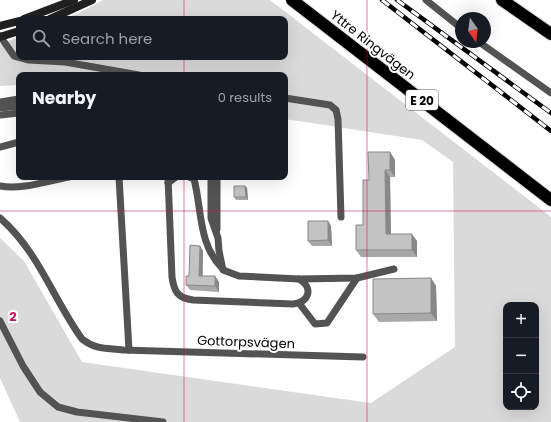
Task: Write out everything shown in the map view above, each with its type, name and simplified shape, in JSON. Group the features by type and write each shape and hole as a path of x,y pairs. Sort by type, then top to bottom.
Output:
{"highway":[{"name":"Yttre Ringvägen","path":"292,0 551,200"},
{"path":"502,0 551,34"}],"street":[{"path":"32,16 74,0"},
{"path":"57,16 92,0"},
{"path":"0,26 16,22"},
{"path":"0,37 16,32"}],"lane":[{"path":"426,0 455,23"},
{"path":"0,37 14,56 16,57"},
{"path":"487,48 551,93"},
{"path":"29,60 65,62 123,72"},
{"path":"288,98 330,105 336,110 338,119 341,217"},
{"path":"0,102 16,100"},
{"path":"0,108 16,106"},
{"path":"0,115 16,113"},
{"path":"1,146 16,143"},
{"path":"0,186 11,188 53,180"},
{"path":"119,180 128,350"},
{"path":"168,180 172,277 176,291 180,296 193,300 299,303 305,299 308,291 306,283 299,279"},
{"path":"194,180 198,192 205,240 223,270 238,276 299,279 357,278 394,269"},
{"path":"211,180 211,218 218,238"},
{"path":"217,180 216,220 219,251 223,270"},
{"name":"Gottorpsvägen","path":"0,218 10,227 31,252 82,339 88,344 97,348 363,357"},
{"path":"299,303 315,324 327,323 357,278"},
{"path":"0,321 40,392 58,407 77,412 163,422"}],"shaded area":[{"path":"103,0 270,0 551,217 551,422 20,422 0,378 0,238 24,261 82,362 371,403 455,347 453,162 422,140 288,119 288,72 16,72 16,85 0,86 0,44 16,38 16,60 288,60 288,16 72,16"}],"building":[{"path":"368,152 390,152 390,170 385,170 386,234 412,234 412,250 356,250 356,225 363,225 363,180 369,180"},
{"path":"234,186 245,186 246,197 234,197"},
{"path":"308,221 328,221 328,240 308,241"},
{"path":"190,245 200,246 199,276 215,276 215,286 186,285 186,276 189,276"},
{"path":"431,278 431,313 373,314 373,279"}],"railway":[{"path":"382,0 551,131"},
{"path":"397,0 551,113"}]}
